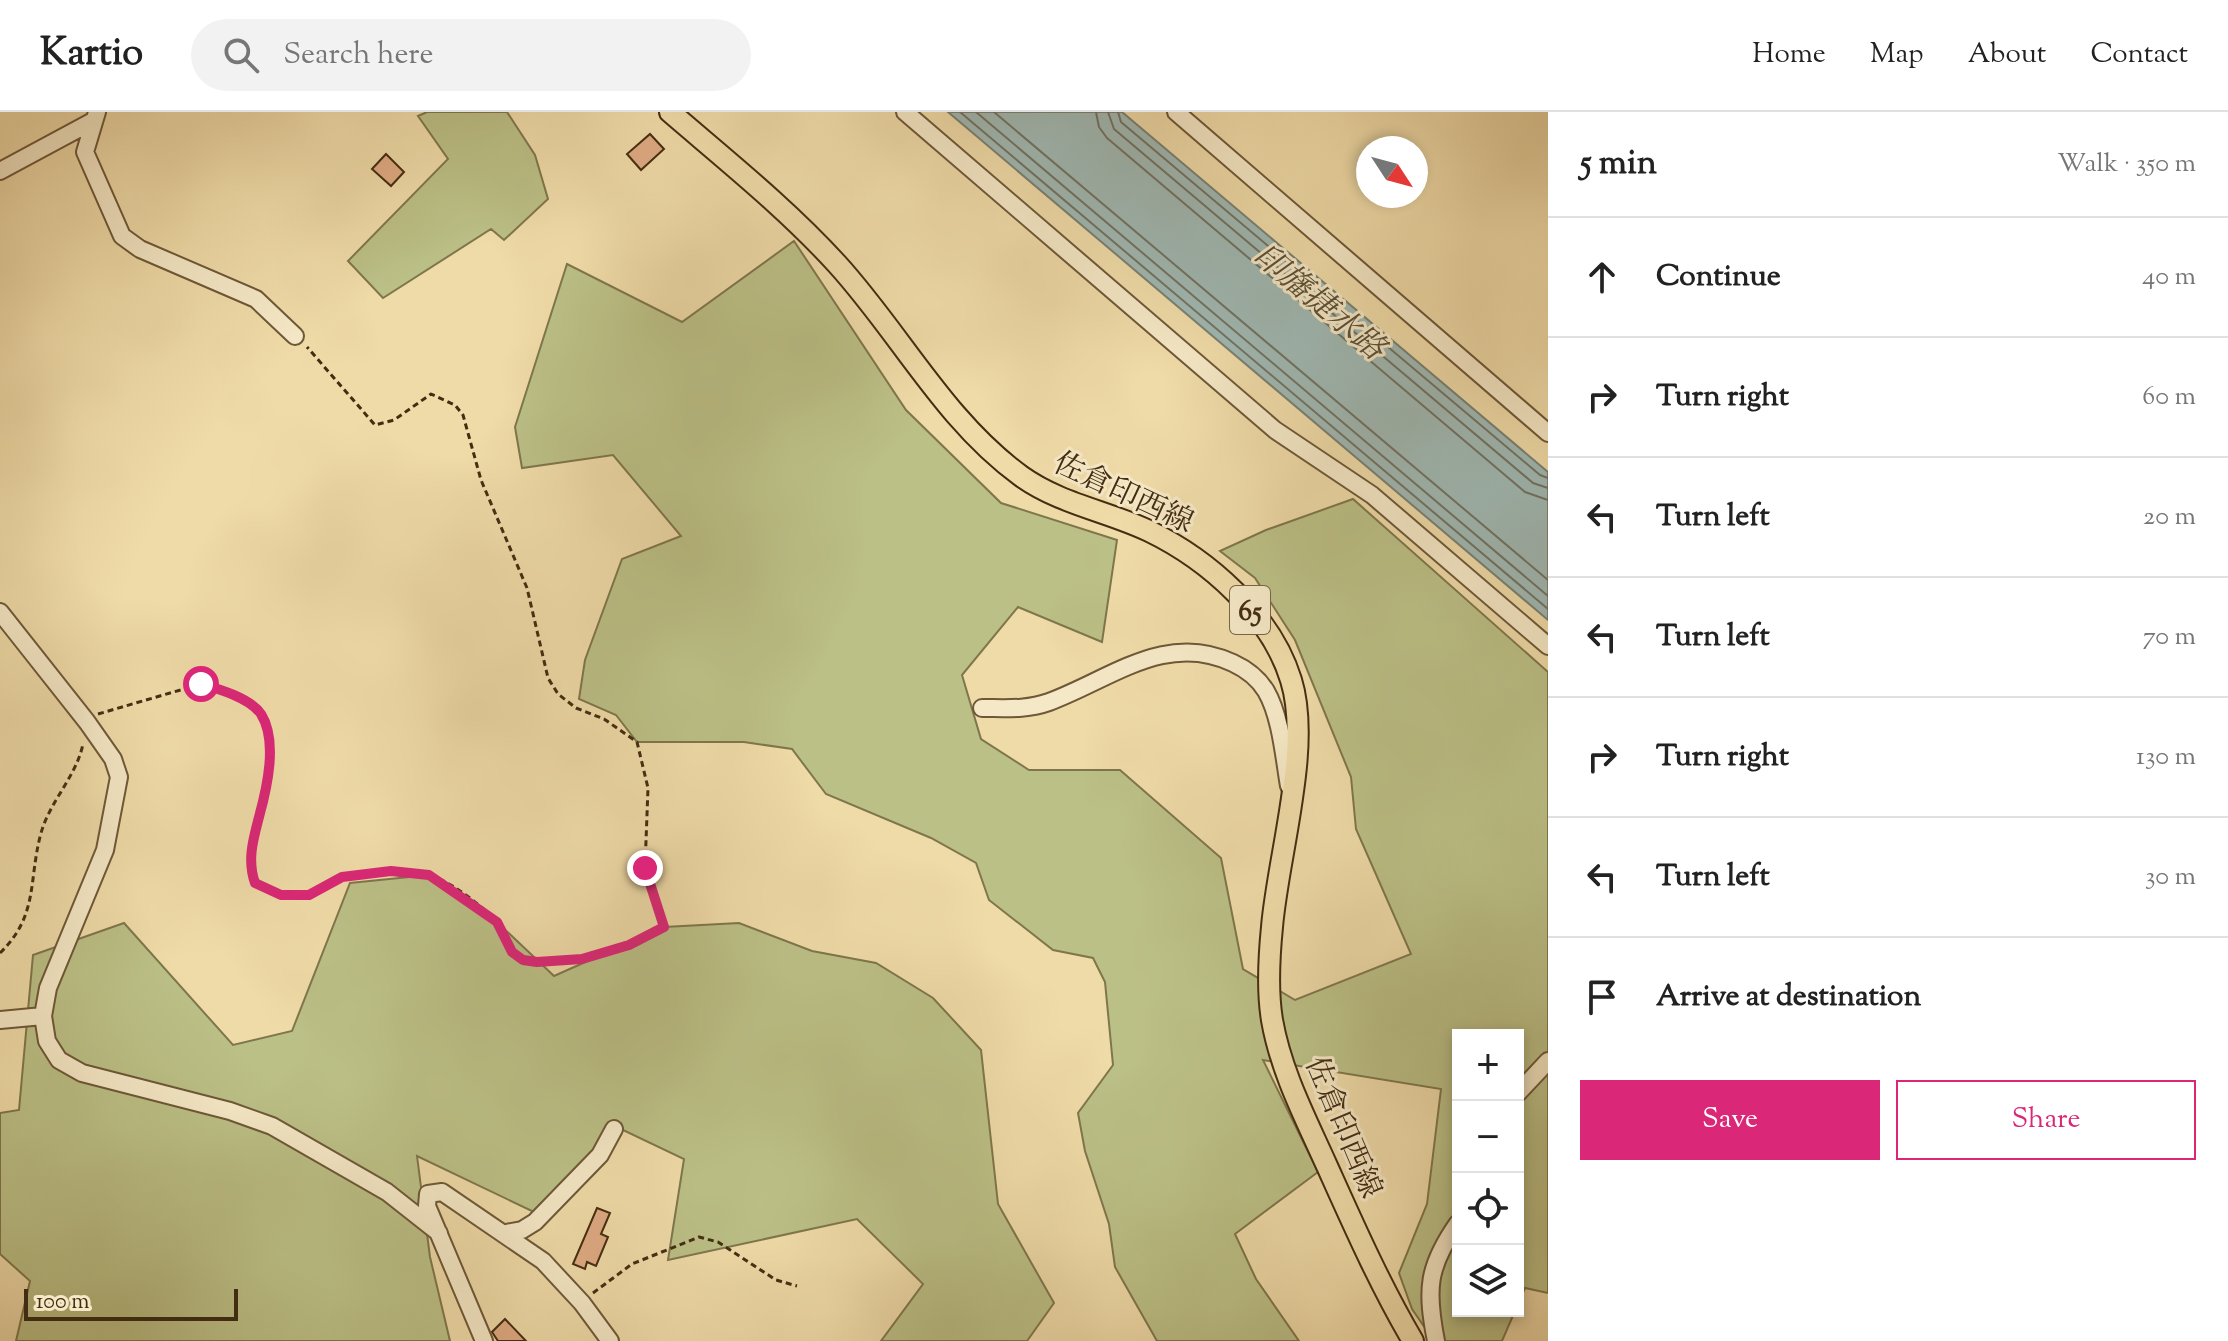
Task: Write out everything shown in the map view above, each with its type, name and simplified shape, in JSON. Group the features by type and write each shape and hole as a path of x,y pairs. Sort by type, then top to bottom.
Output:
{"main road":[{"name":"佐倉印西線","path":"670,112 757,187 838,264 966,427 1000,460 1066,501 1149,531 1189,553 1225,582 1259,620 1290,675 1298,705 1272,925 1272,1019 1284,1068 1309,1127 1377,1277 1413,1341"}],"street":[{"path":"905,112 1275,430 1372,495 1548,646"},
{"path":"1176,112 1548,433"},
{"path":"0,171 95,116"},
{"path":"95,116 85,152 122,236 140,249 256,299 295,336"},
{"path":"0,612 87,722 113,759 119,777 105,850 48,988 43,1016 47,1041 59,1060 82,1073 230,1111 272,1126 387,1192 439,1233"},
{"path":"982,708 1026,709 1048,703 1169,651 1195,651 1221,657 1256,678 1266,692 1290,792"},
{"path":"0,1020 43,1016"},
{"path":"1524,1087 1548,1061"},
{"path":"506,1233 522,1230 535,1222 600,1155 614,1129"},
{"path":"484,1341 427,1206 428,1194 442,1192 506,1233 561,1279 610,1341"},
{"path":"534,1256 535,1222"},
{"path":"1436,1341 1429,1303 1430,1273 1441,1247 1452,1231"}],"path":[{"path":"0,953 15,938 28,916 42,831 79,761 87,722 101,712 201,684 225,691 260,713 270,739 264,801 249,867 255,883 281,895 309,895 342,877 391,871 429,875 497,922 512,952 523,960 537,962 582,959 629,945 664,927 645,868 648,788 637,742 604,719 576,708 558,694 548,678 527,588 481,480 463,415 455,405 431,394 394,420 375,425 295,336"},
{"path":"584,1288 592,1294 632,1264 699,1237 718,1242 776,1280 797,1286"}],"green space":[{"path":"427,112 507,112 535,155 548,199 504,240 491,229 383,298 348,261 448,159 418,116"},
{"path":"794,241 906,410 1001,503 1117,540 1102,642 1018,607 962,675 981,739 1029,770 1120,770 1221,858 1243,969 1295,1000 1411,954 1356,829 1351,777 1295,640 1255,578 1220,551 1266,530 1353,499 1548,672 1548,1293 1524,1290 1524,1029 1452,1029 1452,1317 1512,1317 1502,1341 1434,1341 1412,1309 1399,1273 1427,1204 1441,1089 1263,1060 1318,1172 1235,1234 1256,1279 1299,1341 1157,1341 1115,1267 1109,1224 1085,1151 1078,1113 1113,1065 1105,982 1093,958 1053,950 989,900 976,863 931,838 826,794 792,749 744,742 637,742 616,715 579,699 585,660 622,559 681,536 613,455 522,468 515,427 567,264 682,322"},
{"path":"429,875 497,922 554,976 664,927 739,923 812,951 876,963 933,998 981,1050 998,1204 1054,1303 1027,1341 881,1341 923,1284 857,1219 668,1260 684,1159 621,1129 534,1212 417,1156 430,1257 450,1341 16,1341 30,1281 0,1254 0,1113 19,1110 33,955 124,923 233,1045 292,1031 350,883"}],"water":[{"name":"印旛捷水路","path":"948,112 1122,112 1548,472 1548,620"}],"building":[{"path":"650,134 664,149 641,170 627,154"},
{"path":"386,154 404,172 391,186 372,169"},
{"path":"597,1208 610,1213 601,1234 608,1237 596,1266 587,1262 585,1269 573,1264"},
{"path":"505,1319 526,1341 498,1341 492,1332"}],"route":[{"path":"201,684 225,691 260,713 270,739 264,801 249,867 255,883 281,895 309,895 342,877 391,871 429,875 462,894 497,922 512,952 523,960 582,959 610,948 629,945 664,927 645,868"}]}
